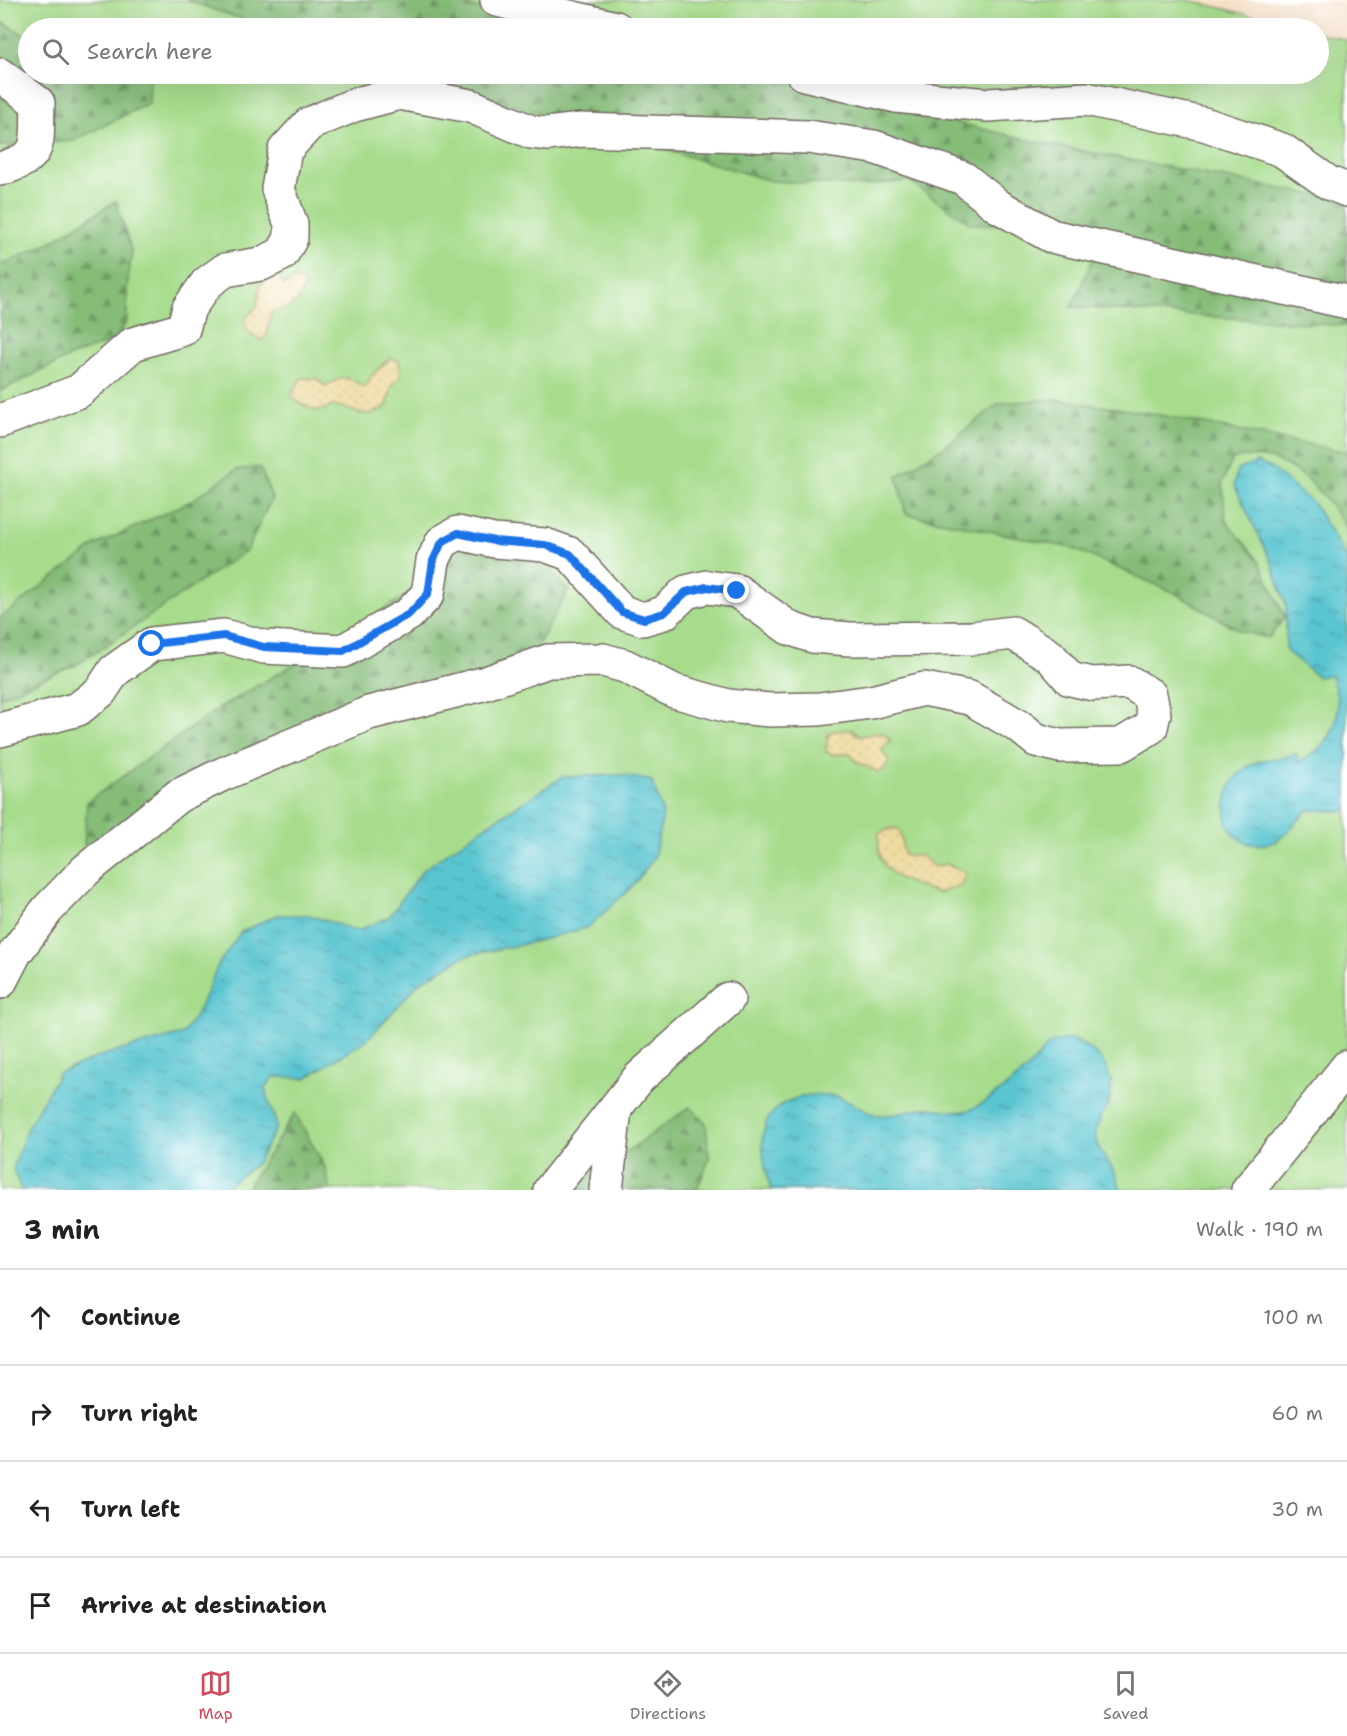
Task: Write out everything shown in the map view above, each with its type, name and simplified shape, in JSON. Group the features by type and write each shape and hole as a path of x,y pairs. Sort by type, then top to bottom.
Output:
{"lane":[{"path":"497,0 574,18"},
{"path":"0,75 38,104 36,147 25,161 0,169"},
{"path":"846,84 896,96 987,105 1086,99 1204,124 1282,150 1329,183 1347,190"},
{"path":"0,421 79,391 133,344 183,328 189,308 207,283 225,270 261,264 282,254 291,238 291,224 278,189 285,150 309,124 354,105 399,93 471,106 531,132 547,134 582,130 808,137 874,147 963,178 998,206 1051,236 1347,302"},
{"path":"0,730 78,709 101,691 114,671 152,644 224,636 264,647 343,651 409,614 428,594 433,561 442,542 458,533 494,541 545,545 570,554 622,612 644,619 664,613 686,592 707,587 737,591 789,628 812,636 850,639 972,638 1013,633 1050,656 1070,679 1093,684 1129,682 1150,695 1154,714 1151,727 1121,745 1060,746 1036,740 1020,727 970,698 924,689 871,702 819,709 770,710 728,706 674,691 625,666 603,660 548,661 486,683 369,713 223,774 178,796 86,870 47,910 15,953 0,982"},
{"path":"550,1190 639,1078 728,999"},
{"path":"1248,1190 1347,1067"},
{"path":"606,1190 615,1109"}],"green space":[{"path":"0,0 1188,0 1261,18 18,18 18,84 1329,84 1329,36 1347,40 1347,1190 0,1190"},
{"path":"186,0 444,0 521,18 238,18"},
{"path":"0,21 18,31 18,84 150,84 149,103 73,141 0,146"},
{"path":"443,84 794,84 1041,143 1347,201 1347,326 1071,307 1093,259 1081,226 971,224 909,181 860,186 771,181"},
{"path":"116,201 132,253 127,289 127,321 115,340 69,357 0,391 0,265 46,245"},
{"path":"1054,399 1150,413 1347,452 1347,529 1314,486 1286,465 1270,459 1252,457 1233,459 1222,483 1226,521 1259,561 1285,617 1269,638 1240,631 1175,593 1072,548 906,514 897,476 945,446 999,403"},
{"path":"260,467 272,498 247,550 80,663 0,697 0,618 96,545 191,501 236,470"},
{"path":"453,543 542,559 568,591 532,656 195,792 111,851 84,845 87,802 219,708 348,633 434,577"},
{"path":"690,1107 706,1123 709,1159 697,1190 572,1190"},
{"path":"295,1113 325,1167 330,1190 248,1190 250,1183"}],"sand":[{"path":"271,276 279,276 284,285 295,279 305,284 298,301 288,308 271,313 267,335 262,340 249,332 245,326 245,318 257,307 260,285"},
{"path":"390,358 399,361 401,376 392,386 387,406 377,411 364,414 334,406 316,410 304,406 291,396 301,378 316,378 325,386 337,380 349,378 364,387 367,386 371,376"},
{"path":"851,730 861,736 880,733 887,736 890,740 882,751 889,760 885,769 878,772 857,762 849,753 834,755 826,752 828,735 833,731"},
{"path":"892,828 898,829 900,833 906,856 922,856 934,867 947,864 966,873 961,885 939,893 895,875 887,868 879,848 879,833"}],"water":[{"path":"1257,462 1271,468 1313,503 1347,558 1347,811 1308,810 1290,830 1275,842 1249,844 1237,838 1226,816 1226,802 1237,777 1247,767 1265,760 1296,754 1299,762 1311,755 1329,736 1337,714 1335,688 1330,675 1318,677 1286,651 1286,605 1271,561 1234,485 1237,470"},
{"path":"622,775 652,781 663,814 654,858 632,887 588,927 538,941 465,956 420,982 368,1039 306,1078 273,1077 265,1090 277,1126 257,1163 222,1190 21,1190 13,1169 26,1130 59,1073 103,1055 183,1034 199,1010 219,963 241,932 277,915 309,915 357,931 389,917 423,870 478,831 562,777"},
{"path":"1073,1039 1097,1056 1108,1071 1111,1080 1109,1101 1098,1124 1096,1140 1113,1169 1120,1190 771,1190 764,1162 763,1135 772,1113 782,1104 797,1098 823,1095 838,1097 879,1115 925,1108 965,1111 981,1104 1010,1083 1027,1069 1050,1044"}],"route":[{"path":"152,644 224,636 264,647 343,651 409,614 428,594 433,561 442,542 458,533 494,541 545,545 570,554 588,577 622,612 644,619 664,613 686,592 707,587 737,591"}]}
